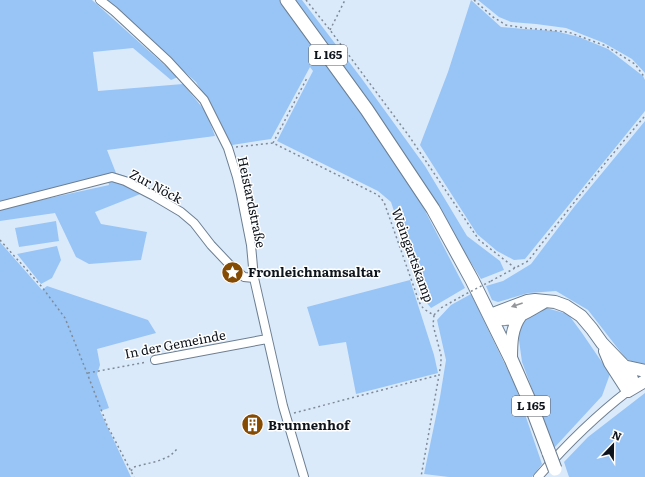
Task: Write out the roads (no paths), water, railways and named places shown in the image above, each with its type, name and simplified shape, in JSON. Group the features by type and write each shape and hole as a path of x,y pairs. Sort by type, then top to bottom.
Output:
{"main road":[{"name":"L 165","path":"287,0 367,110 433,209 472,280 511,359 529,400 556,473"},
{"path":"490,315 527,301 535,300 560,303 577,312 586,321 602,343 627,370 632,379 628,391"},
{"path":"490,315 506,319 514,318 545,302"},
{"name":"L 165","path":"511,359 512,335 515,323 521,315"},
{"path":"602,343 610,363 628,391"},
{"path":"623,366 645,371"},
{"path":"628,391 645,381"}],"street":[{"name":"Heistardstraße","path":"100,0 168,61 204,100 228,148 241,194 251,245 254,278 267,339 283,406 304,477"},
{"name":"Zur Nöck","path":"0,206 112,177 137,187 181,212 194,223 211,245 229,264 244,276 254,278"},
{"name":"In der Gemeinde","path":"155,360 267,339"},
{"path":"538,477 585,427 628,391"}],"place":[{"name":"Fronleichnamsaltar","path":"233,272"},
{"name":"Brunnenhof","path":"252,425"}]}
